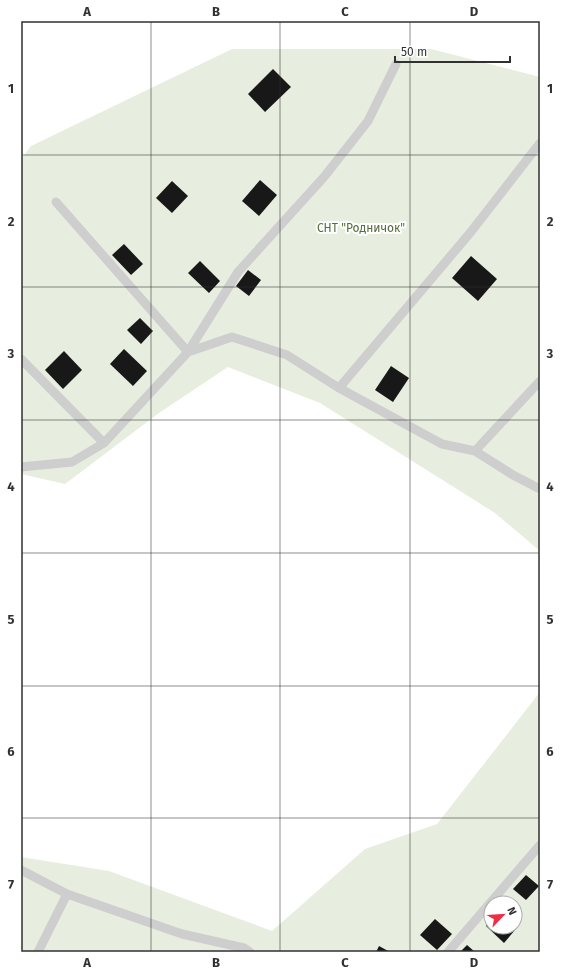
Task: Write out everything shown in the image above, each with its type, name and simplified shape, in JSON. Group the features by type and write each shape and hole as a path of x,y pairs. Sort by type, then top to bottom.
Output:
{"lane":[{"path":"21,467 72,462 104,443 188,352 238,272 324,176 368,121 396,64"},
{"path":"339,388 470,233 540,143"},
{"path":"56,202 188,352"},
{"path":"188,352 232,337 286,355 339,388 442,444 475,451 513,475 539,488"},
{"path":"21,359 104,443"},
{"path":"475,451 540,381"},
{"path":"448,952 540,845"},
{"path":"21,870 67,894 182,934 244,948 250,952"},
{"path":"38,952 67,894"}],"green space":[{"name":"СНТ \"Родничок\"","path":"232,49 431,49 540,77 540,551 495,513 320,403 228,367 159,413 65,484 21,474 21,159 31,146"},
{"path":"540,692 540,952 21,952 21,857 109,871 272,931 365,849 437,824"}],"building":[{"path":"273,69 291,87 265,112 248,94"},
{"path":"260,180 277,195 259,216 242,201"},
{"path":"172,181 188,196 172,213 156,198"},
{"path":"124,244 143,264 131,275 112,255"},
{"path":"471,256 497,279 478,301 452,278"},
{"path":"200,261 220,281 209,293 188,273"},
{"path":"248,270 261,280 249,296 236,286"},
{"path":"140,318 153,331 141,344 127,330"},
{"path":"124,349 147,371 133,386 110,364"},
{"path":"64,351 82,370 63,389 45,370"},
{"path":"391,366 409,378 393,402 375,390"},
{"path":"526,875 539,886 526,900 523,897 523,895 520,895 513,889"},
{"path":"435,919 452,934 437,950 420,935"},
{"path":"496,935 511,935 504,943"},
{"path":"467,945 475,952 460,952"},
{"path":"379,946 390,952 376,952"}]}
